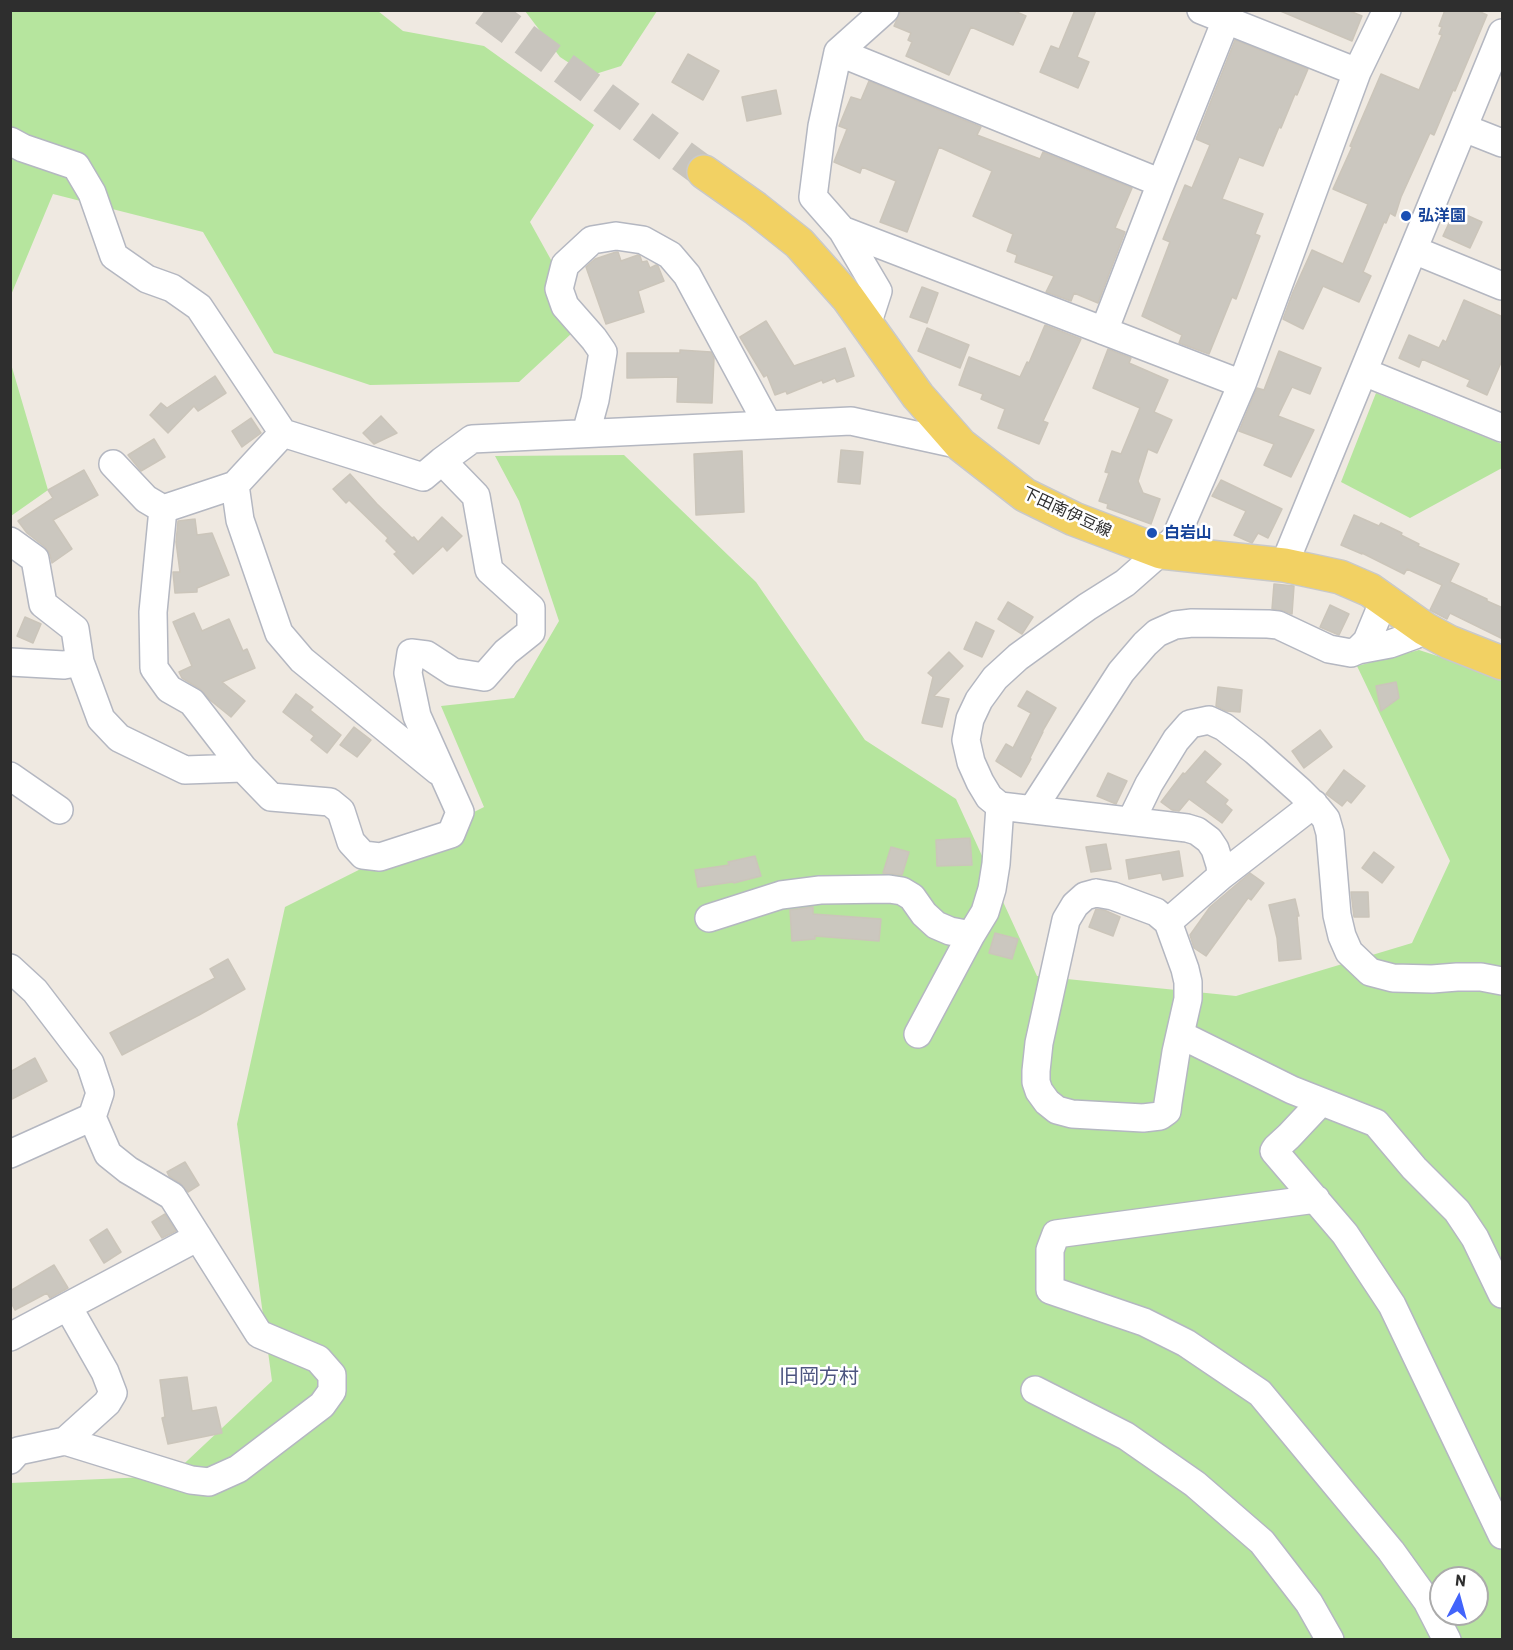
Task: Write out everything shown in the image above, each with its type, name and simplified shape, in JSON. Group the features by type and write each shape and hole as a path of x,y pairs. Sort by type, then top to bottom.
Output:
{"main road":[{"name":"下田南伊豆線","path":"704,172 800,243 848,298 918,396 961,445 1025,495 1074,519 1161,552 1284,565 1340,577 1370,590 1425,629 1449,642 1503,663"}],"street":[{"path":"867,325 878,291 842,230 813,197 822,126 838,52 885,10"},
{"path":"1221,876 1215,849 1209,840 1197,831 1000,806 989,797 971,762 966,740 970,719 979,700 995,678 1018,657 1125,583 1175,539 1242,384 1357,72 1387,10"},
{"path":"1104,331 1161,183 1219,14 1357,72"},
{"path":"1284,565 1503,33"},
{"path":"838,52 1161,183"},
{"path":"1464,128 1503,143"},
{"path":"10,141 23,148 76,166 92,193 114,256 147,279 171,288 199,307 283,434 423,477 472,439 851,421 961,445"},
{"path":"842,230 1242,384"},
{"path":"586,433 595,400 603,352 565,306 559,289 565,265 592,240 616,236 643,240 670,255 687,274 768,425"},
{"path":"1414,250 1503,286"},
{"path":"1364,372 1503,428"},
{"path":"113,464 146,499 164,509 235,484 283,434"},
{"path":"164,509 153,612 154,668 169,689 192,702 243,768 271,797 330,801 341,811 351,842 363,855 380,857 451,834 460,812 417,716 408,673 411,653 427,655 453,672 484,677 506,652 531,632 531,608 489,570 476,496 442,460"},
{"path":"235,484 240,520 279,633 302,660 444,775"},
{"path":"10,541 35,559 43,604 75,629 80,662 101,719 119,738 185,770 243,768"},
{"path":"1358,650 1367,640 1384,600"},
{"path":"1032,810 1121,672 1157,633 1175,625 1192,623 1268,624 1278,625 1329,649 1351,652 1390,644 1425,629"},
{"path":"10,662 64,665 80,662"},
{"path":"1131,821 1149,784 1176,740 1190,724 1209,720 1224,727 1255,751 1314,804 1326,819 1330,832 1337,915 1342,936 1349,952 1370,972 1393,978 1480,977 1503,981"},
{"path":"10,776 59,810"},
{"path":"1168,922 1221,876 1314,804"},
{"path":"918,1034 970,935 985,912 996,864 1000,806"},
{"path":"710,918 781,895 820,890 889,889 902,891 912,897 924,914 936,925 950,931 970,935"},
{"path":"1096,893 1113,896 1156,912 1168,922 1188,982 1188,999 1176,1052 1167,1111 1160,1116 1143,1118 1072,1114 1057,1110 1039,1091 1036,1071 1041,1032 1066,920 1084,896 1096,893"},
{"path":"10,968 35,991 90,1063 100,1093 92,1117 108,1154 128,1170 172,1196 259,1334 318,1359 332,1375 332,1391 322,1406 238,1469 209,1482 191,1480 65,1441 18,1451 10,1460"},
{"path":"1181,1035 1265,1077 1376,1123 1414,1167 1457,1211 1503,1294"},
{"path":"1321,1102 1274,1151 1345,1234 1392,1305 1503,1535"},
{"path":"10,1154 92,1117"},
{"path":"1316,1199 1056,1234 1050,1250 1050,1290 1144,1322 1186,1343 1260,1393 1391,1551 1426,1601 1447,1640"},
{"path":"10,1337 198,1237"},
{"path":"65,1441 107,1403 113,1393 105,1371 68,1307"},
{"path":"1035,1390 1125,1436 1195,1484 1262,1542 1309,1603 1330,1640"}],"green space":[{"path":"11,11 378,11 403,31 484,46 594,125 530,222 585,321 519,382 370,385 274,353 203,232 53,194 11,295"},
{"path":"525,11 657,11 621,66 589,76 560,57"},
{"path":"11,364 48,490 10,516"},
{"path":"1376,393 1502,444 1502,468 1410,518 1341,482"},
{"path":"624,455 756,582 865,740 956,799 1037,976 1236,996 1412,943 1450,861 1357,666 1419,650 1502,677 1502,1639 11,1639 10,1483 171,1476 272,1381 237,1124 285,907 484,807 441,706 514,698 559,621 519,501 495,456"}],"building":[{"path":"901,10 1012,10 1026,16 1013,45 971,27 949,75 906,56 912,42 908,40 911,33 894,26"},
{"path":"1075,10 1096,10 1077,57 1089,62 1078,88 1040,72 1051,46 1059,49"},
{"path":"1278,10 1347,10 1362,16 1352,41"},
{"path":"1445,10 1476,10 1487,15 1434,135 1430,133 1401,197 1395,216 1390,213 1386,223 1384,222 1363,272 1371,276 1359,302 1323,286 1303,329 1283,319 1312,250 1343,264 1368,204 1333,189 1381,74 1419,90 1442,35 1439,34 1442,27 1439,26"},
{"path":"1235,40 1308,69 1281,128 1279,127 1263,166 1239,157 1222,199 1263,214 1255,234 1260,236 1236,299 1232,297 1209,354 1179,343 1182,335 1142,316 1170,242 1163,239 1185,185 1192,188 1210,145 1196,139"},
{"path":"688,54 719,71 703,100 672,82"},
{"path":"869,81 981,127 977,135 1040,159 1043,152 1132,188 1115,228 1125,232 1098,303 1074,293 1071,301 1046,292 1054,276 1015,262 1017,255 1007,251 1013,234 973,216 992,171 939,147 907,232 880,222 896,181 862,167 860,173 834,162 847,129 839,126 851,97 861,100"},
{"path":"776,90 781,114 747,121 742,97"},
{"path":"1455,210 1482,222 1470,248 1443,236"},
{"path":"616,252 621,261 638,255 642,262 647,261 650,268 658,266 664,281 638,291 644,312 606,324 586,267 595,259"},
{"path":"922,287 938,293 927,323 910,317"},
{"path":"1464,300 1503,317 1503,358 1487,395 1467,386 1470,380 1422,359 1419,367 1399,358 1409,335 1439,348 1443,340 1446,342"},
{"path":"766,321 794,366 845,348 854,376 837,382 835,378 823,383 822,380 787,394 786,391 775,395 767,375 764,377 740,337"},
{"path":"1045,325 1081,339 1043,421 1048,423 1039,444 998,428 1005,409 981,399 983,394 959,385 969,357 1020,377 1027,362 1029,363"},
{"path":"927,328 969,345 960,368 918,351"},
{"path":"1108,349 1131,358 1129,363 1168,380 1154,412 1172,420 1157,453 1148,449 1138,481 1143,493 1160,499 1151,524 1107,508 1108,504 1099,501 1109,473 1105,472 1112,451 1121,454 1140,408 1093,388"},
{"path":"680,350 711,352 714,358 712,403 677,402 678,377 627,378 627,353 680,353"},
{"path":"1279,351 1321,368 1310,394 1292,387 1278,416 1314,430 1291,477 1264,465 1274,444 1239,431 1257,388 1264,390"},
{"path":"215,376 226,393 198,411 194,406 168,433 150,415 161,403 167,408"},
{"path":"381,416 397,433 374,444 363,433"},
{"path":"251,418 261,433 242,447 232,431"},
{"path":"154,439 165,457 141,471 128,455"},
{"path":"841,450 863,452 860,484 838,482"},
{"path":"742,451 744,512 696,515 694,454"},
{"path":"84,470 98,495 53,520 72,549 52,563 45,547 27,533 18,521 53,498 48,490"},
{"path":"350,474 377,504 418,542 442,517 462,536 447,551 443,546 413,574 394,554 397,552 386,541 388,538 349,500 346,503 333,489"},
{"path":"1221,480 1282,509 1268,538 1258,533 1252,543 1234,535 1246,511 1212,496"},
{"path":"1354,515 1379,526 1381,523 1402,533 1401,535 1419,544 1418,546 1459,564 1450,582 1503,608 1503,639 1450,613 1447,619 1430,610 1442,585 1407,569 1404,574 1341,545"},
{"path":"195,519 197,535 212,533 229,575 197,588 197,592 175,593 173,572 180,572 176,542 178,521"},
{"path":"1274,584 1294,586 1292,614 1272,609"},
{"path":"1008,602 1033,617 1022,634 998,619"},
{"path":"1330,605 1349,614 1339,635 1320,627"},
{"path":"194,613 202,631 229,619 243,651 247,649 255,668 222,682 245,701 231,717 200,689 182,678 179,672 192,666 173,622"},
{"path":"25,617 41,624 33,643 17,636"},
{"path":"976,622 994,631 982,657 964,649"},
{"path":"949,652 963,666 934,696 949,699 942,727 922,723 933,677 928,673"},
{"path":"1396,682 1399,698 1381,711 1376,686"},
{"path":"1218,687 1242,690 1240,712 1226,711 1216,706"},
{"path":"1027,691 1056,708 1021,777 996,761 1006,744 1013,748 1031,713 1018,706"},
{"path":"296,694 313,707 310,710 341,735 327,753 311,740 314,736 283,712"},
{"path":"354,727 371,740 357,757 340,745"},
{"path":"1320,730 1332,747 1304,768 1292,751"},
{"path":"1205,751 1221,764 1205,782 1228,800 1225,804 1232,810 1222,823 1189,799 1179,811 1172,810 1161,802 1183,773 1185,774"},
{"path":"1344,770 1365,786 1351,803 1347,800 1342,806 1326,794"},
{"path":"1108,773 1127,781 1116,804 1097,796"},
{"path":"970,838 972,865 937,866 936,840"},
{"path":"1106,844 1111,869 1091,872 1086,847"},
{"path":"891,847 909,852 902,875 883,873"},
{"path":"1179,851 1183,876 1163,880 1161,873 1129,879 1126,860"},
{"path":"1374,852 1394,867 1382,883 1362,868"},
{"path":"755,856 761,876 734,883 698,887 695,870 729,865 728,862"},
{"path":"1250,873 1264,883 1251,900 1248,898 1206,956 1194,948 1190,935 1210,907"},
{"path":"1351,892 1368,892 1369,917 1354,917"},
{"path":"1295,899 1299,916 1297,916 1301,959 1279,961 1277,938 1269,905"},
{"path":"813,907 813,914 881,919 879,941 815,936 815,939 792,941 790,910"},
{"path":"1096,909 1120,917 1113,936 1089,927"},
{"path":"995,933 1018,939 1012,959 989,953"},
{"path":"228,959 245,989 122,1055 110,1033 215,978 210,969"},
{"path":"35,1058 47,1081 10,1100 10,1072"},
{"path":"185,1162 199,1185 188,1192 167,1172"},
{"path":"165,1214 176,1231 162,1238 152,1222"},
{"path":"107,1229 121,1252 104,1263 90,1240"},
{"path":"54,1265 68,1288 50,1298 47,1293 15,1310 10,1301 10,1291"},
{"path":"187,1377 192,1411 216,1407 222,1433 168,1444 162,1418 165,1417 160,1380"}],"tunnel":[{"path":"485,10 704,172"}],"place":[{"name":"弘洋園","path":"1406,216"},
{"name":"白岩山","path":"1152,533"}],"district":[{"name":"旧岡方村","path":"819,1376"}]}
